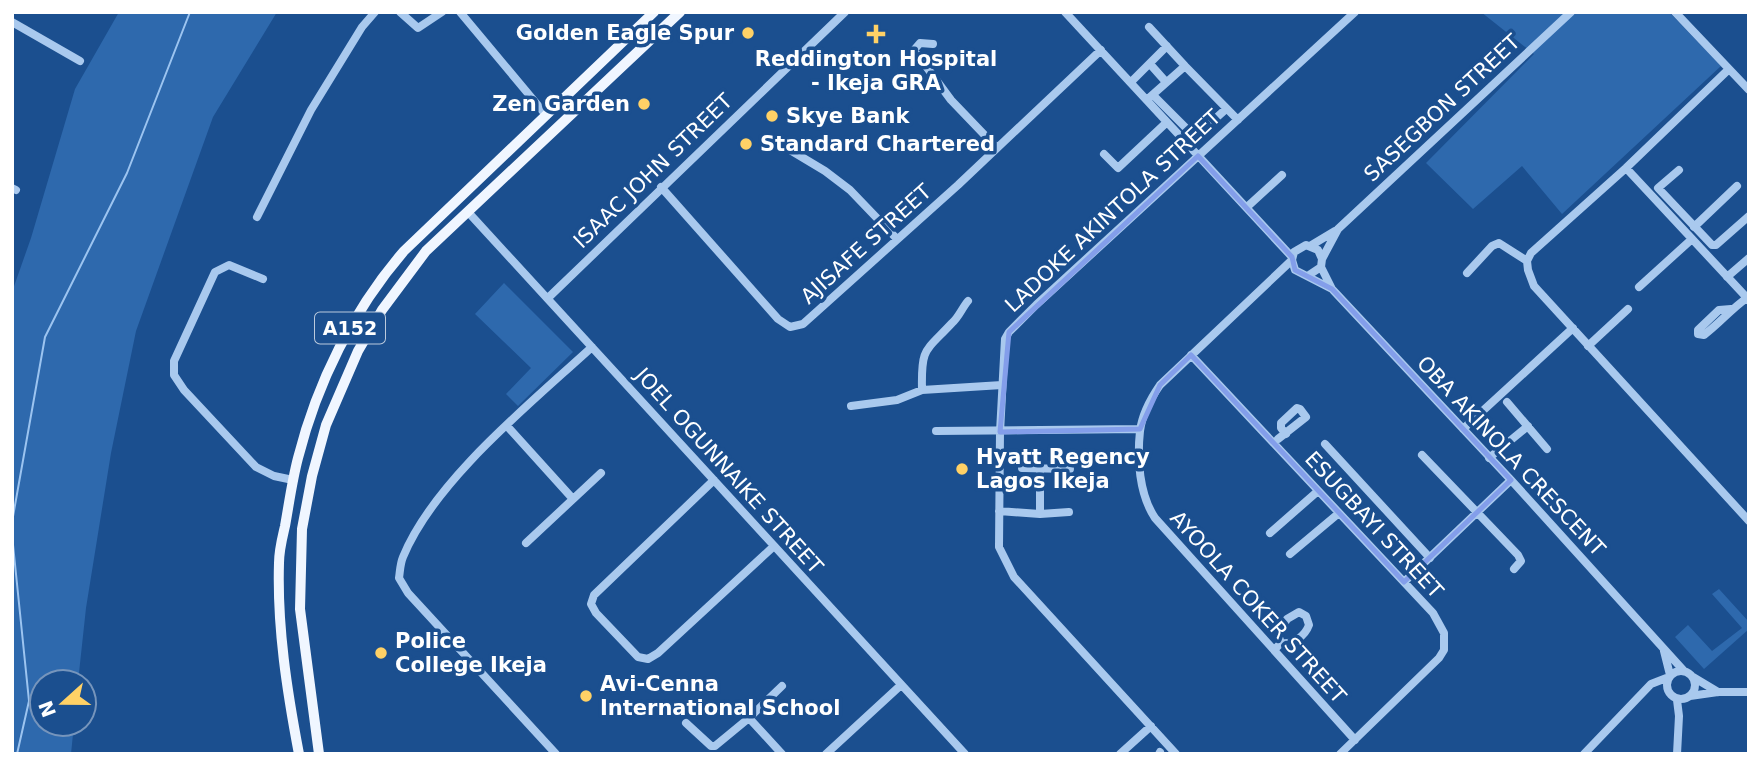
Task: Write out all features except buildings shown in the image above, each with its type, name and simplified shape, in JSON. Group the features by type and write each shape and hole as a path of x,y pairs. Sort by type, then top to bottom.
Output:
{"main road":[{"name":"A152","path":"299,754 281,630 280,544 308,423 325,379 352,325 378,284 422,232 654,12"},
{"name":"A152","path":"317,754 303,633 300,573 305,510 321,440 344,381 371,326 426,251 680,12"},
{"path":"295,732 302,743 310,745 314,740 315,727"},
{"path":"305,754 308,751 317,754"}],"street":[{"path":"257,217 311,110 362,27 375,12"},
{"path":"400,12 418,28 442,12"},
{"path":"460,12 546,115"},
{"name":"ISAAC JOHN STREET","path":"548,298 845,12"},
{"path":"1065,12 1247,207 1292,258 1299,273 1309,275 1332,289"},
{"name":"LADOKE AKINTOLA STREET","path":"1176,754 1014,577 999,547 1003,349 1009,332 1355,12"},
{"name":"SASEGBON STREET","path":"1306,246 1338,229 1571,12"},
{"path":"1675,12 1749,90"},
{"path":"12,22 80,61"},
{"path":"1149,27 1238,120"},
{"path":"933,44 920,43 914,50 951,100 997,148"},
{"path":"1131,82 1167,46"},
{"name":"AJISAFE STREET","path":"661,187 778,319 790,327 803,324 1101,50"},
{"path":"1150,64 1166,82"},
{"path":"1185,66 1152,96 1195,137 1226,109"},
{"path":"1729,69 1626,168 1546,238 1527,261 1534,286 1749,521"},
{"path":"1104,155 1118,168 1167,123"},
{"path":"790,150 850,190 897,239"},
{"path":"1626,168 1714,246 1749,216"},
{"path":"1679,170 1655,184 1692,239 1748,299 1731,309"},
{"path":"1247,207 1282,175"},
{"path":"1694,227 1737,186"},
{"name":"JOEL OGUNNAIKE STREET","path":"468,212 965,754"},
{"name":"SASEGBON STREET","path":"1321,263 1338,229"},
{"path":"1639,287 1692,239"},
{"path":"1277,241 1318,250 1332,289"},
{"path":"1467,274 1492,246 1499,243 1527,261"},
{"path":"1292,258 1306,246"},
{"name":"AYOOLA COKER STREET","path":"1292,258 1160,385 1149,402 1140,429 1140,468 1144,497 1155,518 1355,740"},
{"path":"1727,277 1749,258"},
{"path":"1309,275 1321,263"},
{"path":"263,279 229,265 215,272 174,361 174,375 184,390 256,467 274,476 293,480"},
{"name":"OBA AKINOLA CRESCENT","path":"1332,289 1511,480 1663,648 1687,673 1718,692"},
{"path":"922,390 922,358 925,349 958,317 968,301"},
{"path":"1588,346 1628,309"},
{"path":"1463,429 1573,328"},
{"path":"556,754 408,593 399,579 402,559 431,508 449,485 507,426 592,347"},
{"name":"ESUGBAYI STREET","path":"1191,355 1404,582 1444,633 1444,649 1439,658 1339,754"},
{"path":"851,406 897,400 922,390 1002,386"},
{"path":"1507,402 1547,449"},
{"path":"507,426 573,499"},
{"path":"1489,458 1528,426"},
{"path":"936,431 1140,429"},
{"path":"1278,439 1286,434"},
{"path":"1325,444 1430,558"},
{"path":"1422,455 1518,555 1521,561 1514,569"},
{"path":"1022,468 1070,469"},
{"path":"1040,468 1040,514"},
{"path":"526,543 601,473"},
{"path":"714,480 594,595 591,604 596,613 638,657 648,659 658,653 774,546"},
{"path":"1404,582 1511,480"},
{"path":"1270,533 1318,491"},
{"path":"999,511 1040,514 1069,512"},
{"path":"1290,554 1339,513"},
{"path":"1273,650 1281,643"},
{"name":"OBA AKINOLA CRESCENT","path":"1663,648 1670,676"},
{"path":"1584,754 1655,682 1677,671 1687,673 1695,687 1679,716"},
{"path":"1667,691 1670,676"},
{"path":"826,754 901,685"},
{"path":"686,723 710,746 723,741 782,686"},
{"path":"1646,691 1656,688 1667,691 1677,700 1677,754"},
{"path":"1677,700 1718,692 1749,692"},
{"path":"749,718 782,754"},
{"path":"1123,753 1151,726"}],"highlighted area":[{"path":"1198,156 1292,257 1295,270 1332,289 1511,480 1404,582 1191,355 1160,385 1140,429 1000,432 1009,332"}],"shaded area":[{"path":"119,12 277,12 213,117 136,331 111,453 86,608 80,668 28,668 28,738 73,738 71,754 12,754 12,292 31,238 75,89"},
{"path":"1481,12 1669,12 1721,66 1562,214 1522,166 1473,209 1426,163 1534,54"},
{"path":"504,283 573,352 518,406 506,394 531,368 475,314"},
{"path":"1719,589 1749,622 1749,629 1704,669 1675,637 1688,625 1712,651 1742,628 1712,594"}],"waterway":[{"path":"12,522 45,337 127,173 190,12"},
{"path":"12,535 29,701 17,754"}],"place":[{"name":"Golden Eagle Spur","path":"748,33"},
{"name":"Reddington Hospital - Ikeja GRA","path":"876,34"},
{"name":"Zen Garden","path":"644,104"},
{"name":"Skye Bank","path":"772,116"},
{"name":"Standard Chartered","path":"746,144"},
{"name":"Hyatt Regency Lagos Ikeja","path":"962,469"},
{"name":"Police College Ikeja","path":"381,653"},
{"name":"Avi-Cenna International School","path":"586,696"}]}
